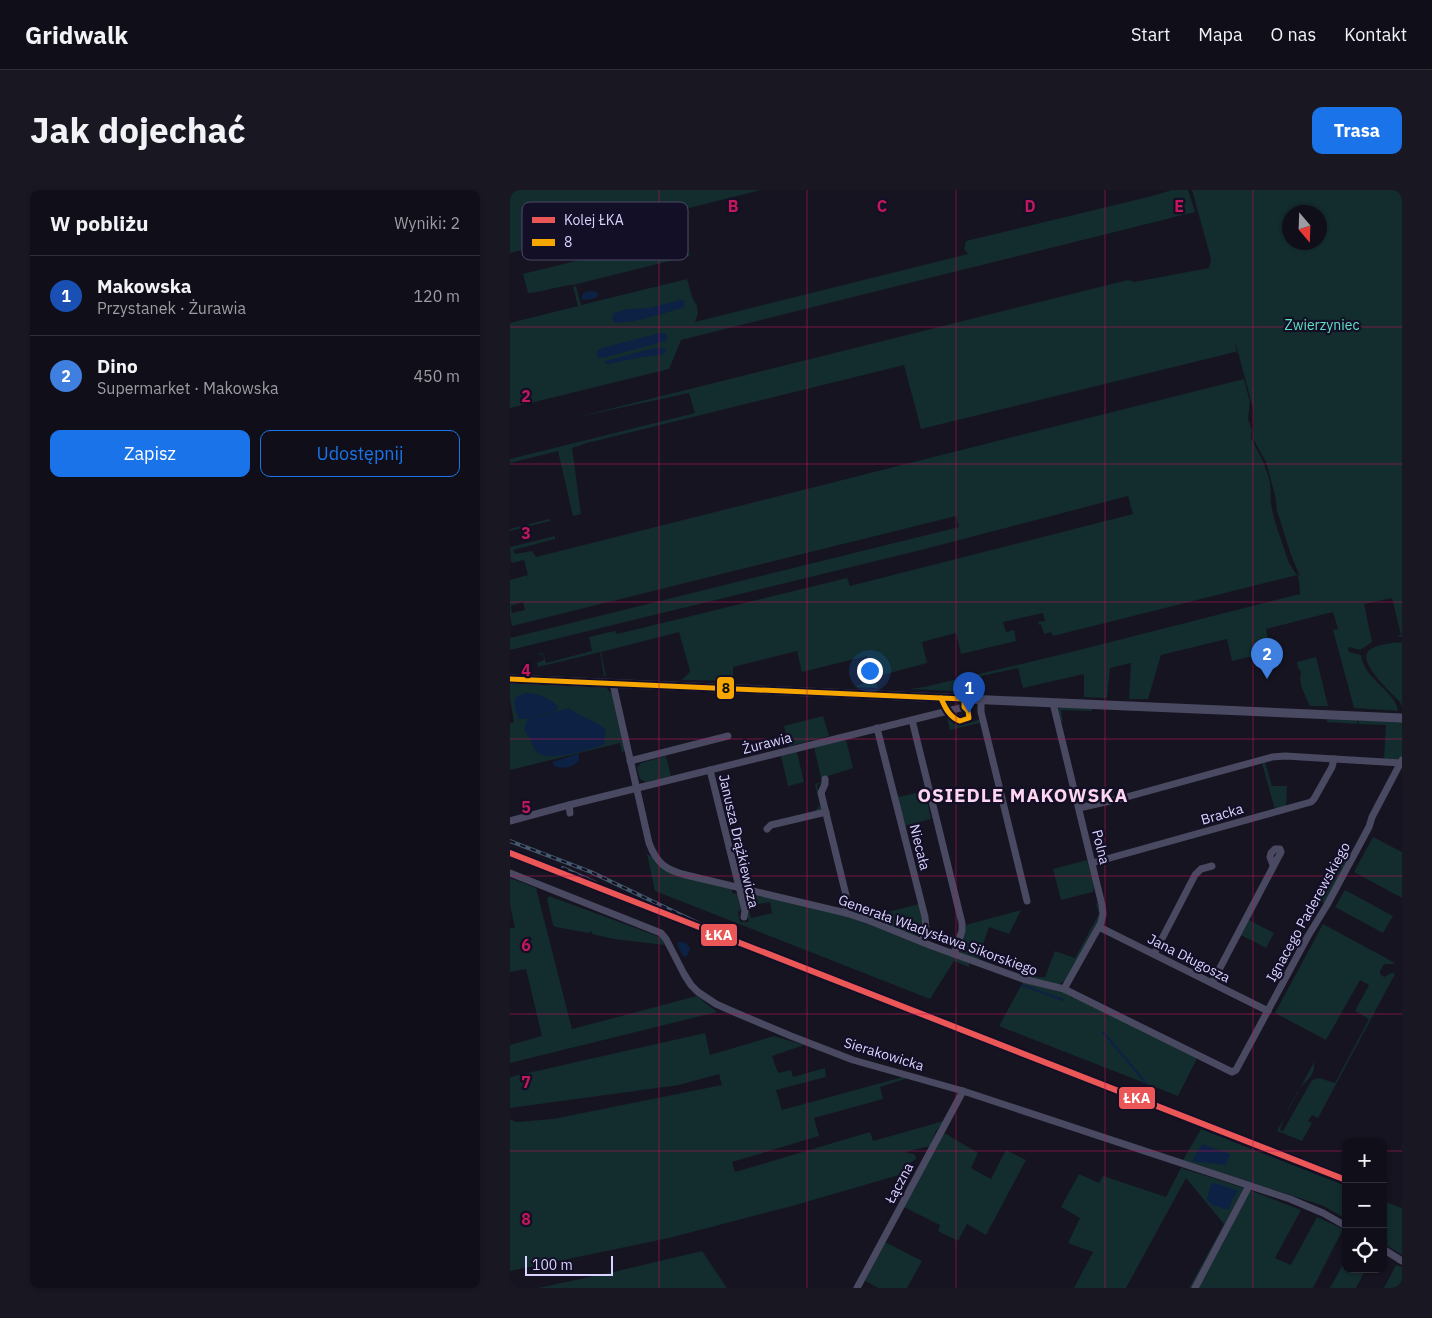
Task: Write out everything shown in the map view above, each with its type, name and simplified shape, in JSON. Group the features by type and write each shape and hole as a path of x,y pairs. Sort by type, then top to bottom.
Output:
{"street":[{"path":"510,679 1402,718"},
{"name":"Generała Władysława Sikorskiego","path":"613,684 649,843 655,856 662,864 674,872 846,913 1023,979 1064,989 1232,1072"},
{"name":"Żurawia","path":"510,821 964,707 964,699"},
{"path":"982,700 982,715 1027,901"},
{"name":"Polna","path":"1053,703 1102,905 1102,919 1099,927 1064,989"},
{"path":"912,720 962,923 962,931 954,954"},
{"name":"Niecała","path":"877,728 925,918 926,929 922,942"},
{"path":"630,761 728,736"},
{"path":"1079,808 1123,798 1272,757 1401,762"},
{"name":"Bracka","path":"1092,863 1311,802 1332,767 1334,759"},
{"name":"Ignacego Paderewskiego","path":"1232,1072 1236,1070 1308,936 1327,905 1401,762"},
{"name":"Janusza Drążkiewicza","path":"710,770 745,910 744,917"},
{"path":"826,779 821,793 846,895 846,913"},
{"path":"569,805 570,813"},
{"path":"767,829 771,825 826,812"},
{"path":"1212,983 1274,865"},
{"path":"1154,954 1193,877 1199,870 1212,866"},
{"name":"Sierakowicka","path":"510,873 661,933 669,944 676,962 698,992 716,1004 791,1036 853,1060 963,1090 1290,1199 1323,1213 1342,1224"},
{"name":"Jana Długosza","path":"1099,927 1268,1011"},
{"name":"Łączna","path":"857,1288 963,1090"},
{"path":"1194,1288 1249,1186"},
{"path":"1387,1252 1402,1261"}],"green space":[{"path":"510,190 761,190 688,208 688,202 522,202 522,250 510,253"},
{"path":"1172,190 1188,190 1195,212 681,340 669,369 510,408 510,323 578,306 573,287 576,286 581,305 687,279 692,297 697,306 698,313 695,322 968,254 964,249 966,241"},
{"name":"Zwierzyniec","path":"1192,190 1402,190 1402,637 1396,636 1401,635 1392,598 1364,604 1372,642 1360,650 1349,647 1348,649 1349,652 1361,655 1363,664 1373,678 1392,697 1398,711 1354,708 1333,630 1338,629 1333,612 1266,629 1271,652 1232,661 1227,639 1161,655 1148,699 1129,699 1131,663 1110,668 1107,698 1084,697 1084,674 1023,688 1018,668 972,678 975,692 909,689 1067,653 1300,594 1297,575 1053,636 1051,632 1044,634 1041,624 1039,625 1038,622 1045,621 1043,613 1003,622 1006,632 1014,630 1016,641 961,654 956,633 922,642 927,663 871,678 867,656 802,672 797,651 733,667 733,681 682,680 690,671 679,632 601,652 606,676 604,676 600,652 538,667 537,663 544,660 543,654 538,654 543,653 546,663 592,651 589,637 615,631 617,634 847,578 850,586 1133,514 1128,496 925,549 510,650 510,638 959,527 956,516 512,626 510,616 510,580 528,575 524,560 511,563 510,547 555,536 555,539 513,550 515,554 532,551 536,557 1244,379 1250,402 1248,419 1252,430 1251,438 1263,461 1270,481 1271,504 1275,522 1289,563 1296,574 1300,576 1277,511 1275,495 1266,462 1253,439 1253,408 1235,341 1237,353 921,429 904,365 587,443 572,448 581,514 573,516 558,451 510,463 510,459 695,413 689,393 573,418 1128,280 1134,282 1209,268 1211,259","holes":["523,602 525,610 512,613 511,606"]},
{"path":"580,260 674,260 573,285 528,293 523,274 510,277"},
{"path":"549,519 550,521 510,531 510,529"},
{"path":"1402,642 1402,707 1400,702 1370,668 1367,654 1371,649 1378,646"},
{"path":"1316,657 1328,706 1310,706 1301,685 1301,672 1297,662"},
{"path":"875,680 878,688 852,687"},
{"path":"510,683 606,687 612,694 625,751 622,752 620,743 510,770 510,723 514,722 510,699"},
{"path":"1059,707 1092,709 1092,711 1061,710 1063,722 1058,715"},
{"path":"946,714 955,724 965,722 966,724 981,719 980,723 950,730"},
{"path":"823,716 829,736 789,746 784,726"},
{"path":"1327,719 1357,720 1357,724 1327,722"},
{"path":"1359,720 1402,722 1402,756 1396,760 1384,759 1386,725 1358,724"},
{"path":"846,740 853,768 822,778 823,783 817,785 822,809 814,813 813,811 820,805 815,784 822,782 814,747"},
{"path":"797,752 804,782 788,786 781,756"},
{"path":"666,756 671,776 646,782 640,779 637,768 641,763"},
{"path":"1265,762 1272,786 1287,786 1286,806 1275,810 1262,763"},
{"path":"925,791 931,819 905,826 909,841 896,795 898,794 899,797"},
{"path":"1373,837 1402,852 1402,898 1354,872"},
{"path":"1343,851 1351,857 1325,904 1313,898 1336,855 1340,857"},
{"path":"647,854 657,864 732,888 732,893 738,894 742,909 738,912 740,922 749,922 743,896 744,892 846,916 969,962 969,967 954,961 930,999 655,891","holes":["770,902 772,913 751,918 748,906"]},
{"path":"1087,860 1094,886 1093,892 1061,900 1053,869"},
{"path":"510,878 536,888 572,1029 697,996 717,1012 510,1063 510,1045 542,1036 526,969 510,972 510,928 515,928 510,905"},
{"path":"1345,890 1393,916 1383,933 1335,907"},
{"path":"549,896 657,936 663,939 665,945 614,939 592,934 591,931 588,933 556,927 553,925 547,899"},
{"path":"1098,903 1100,911 1099,920 1065,981 1057,985 1025,977 1025,973 1045,977 1055,951 1075,958 1099,914 1096,904"},
{"path":"919,904 924,923 923,933 920,936 915,936 853,912 851,909 855,908 890,922 888,912"},
{"path":"1021,910 1009,934 989,927 979,961 959,952 966,925 995,917 996,915 996,917"},
{"path":"1249,920 1274,933 1266,948 1241,935"},
{"path":"1323,924 1395,963 1384,964 1380,974 1384,977 1392,973 1395,974 1318,1118 1312,1115 1308,1121 1312,1123 1302,1141 1277,1131 1285,1115 1280,1130 1283,1131 1312,1080 1319,1078 1335,1083 1369,1019 1355,1011 1369,985 1360,980 1326,1040 1275,1013"},
{"path":"1023,982 1066,992 1071,995 1071,998 1074,997 1197,1058 1178,1096 999,1026"},
{"path":"705,1033 710,1055 774,1036 804,1045 772,1056 778,1073 791,1070 793,1077 825,1068 826,1077 776,1090 782,1110 903,1077 908,1078 880,1087 883,1099 814,1118 819,1136 732,1162 735,1172 870,1132 873,1141 944,1121 936,1131 930,1146 905,1152 914,1154 916,1157 907,1165 908,1170 906,1173 792,1206 669,1238 510,1271 510,1119 516,1122 553,1119 722,1085 719,1074 679,1085 510,1108 510,1077"},
{"path":"1314,1061 1312,1075 1300,1088 1313,1064"},
{"path":"1201,1129 1342,1184 1342,1217 1324,1206 1183,1160"},
{"path":"943,1132 978,1153 971,1168 991,1179 1006,1150 1026,1160 986,1235 967,1224 958,1241 938,1231 940,1225 904,1207"},
{"path":"1181,1168 1244,1188 1301,1210 1275,1258 1291,1265 1317,1217 1342,1229 1342,1231 1313,1288 1189,1288 1224,1224 1186,1178 1126,1288 1074,1288 1093,1252 1068,1243 1080,1218 1061,1207 1079,1174 1099,1183 1103,1176 1166,1197"},
{"path":"1387,1202 1402,1208 1402,1255 1387,1246"},
{"path":"885,1242 922,1261 907,1288 878,1288 865,1281"},
{"path":"702,1251 727,1288 538,1288 613,1272"},
{"path":"1396,1265 1402,1267 1402,1288 1384,1288"},
{"path":"1342,1266 1342,1273 1364,1273 1356,1288 1330,1288"}],"water":[{"path":"585,292 597,292 597,297 582,300 582,295"},
{"path":"681,300 684,301 684,307 648,318 614,322 612,318 614,313 628,309 649,308"},
{"path":"660,333 666,334 666,341 602,358 598,358 596,353 599,349"},
{"path":"664,348 666,351 664,354 608,364 604,363 650,349"},
{"path":"525,693 548,699 558,709 527,719 519,719 514,701 518,696"},
{"path":"569,708 606,731 604,744 566,755 548,756 537,752 524,731 526,722 529,719"},
{"path":"579,755 579,760 574,765 565,768 554,766 553,762"},
{"path":"677,943 686,943 690,948 688,955 685,957"},
{"path":"1202,1144 1230,1154 1226,1165 1192,1161"},
{"path":"1215,1183 1238,1191 1232,1200 1229,1210 1212,1205 1207,1199 1211,1184"}],"waterway":[{"path":"1022,985 1063,1000"},
{"path":"1103,1032 1147,1084"}],"railway":[{"path":"510,841 591,872 700,924"},
{"path":"563,868 596,883"}],"rail line":[{"name":"ŁKA","path":"510,853 1342,1178"}],"transit line":[{"name":"8","path":"510,679 941,698"},
{"name":"8","path":"941,698 964,699 964,707 968,711 969,718 960,721 953,718 941,698"}],"place":[{"name":"Dino","path":"1267,679"},
{"name":"Makowska","path":"969,713"}],"district":[{"name":"OSIEDLE MAKOWSKA","path":"1023,795"}]}
